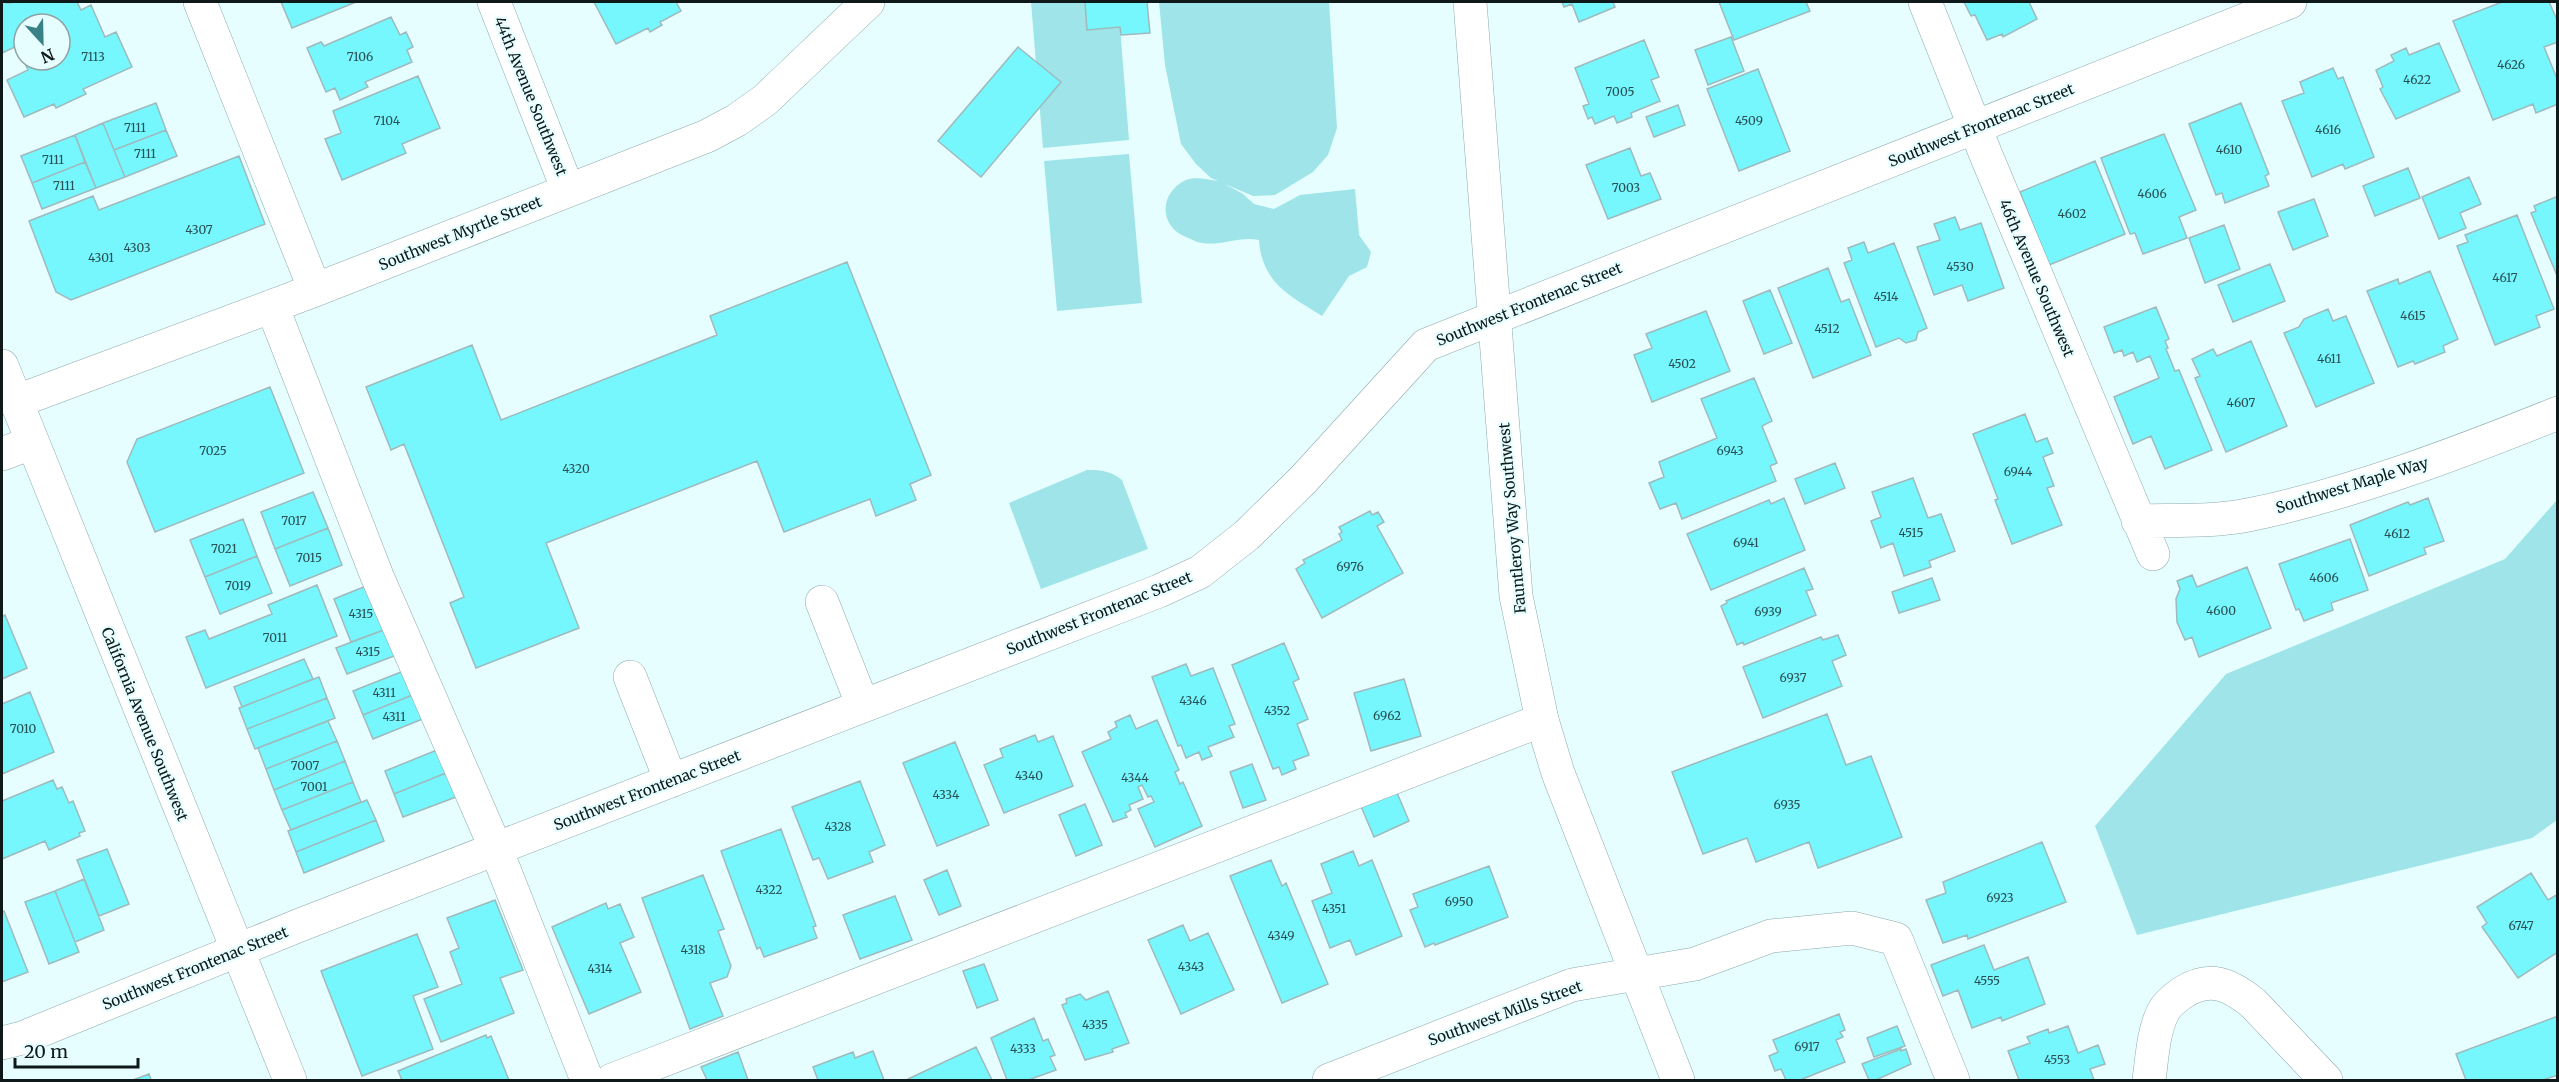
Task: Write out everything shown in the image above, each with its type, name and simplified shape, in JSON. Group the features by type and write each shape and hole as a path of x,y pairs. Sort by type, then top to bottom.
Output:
{"street":[{"path":"200,2 315,290"},
{"name":"44th Avenue Southwest","path":"494,2 568,190"},
{"name":"Southwest Myrtle Street","path":"15,402 315,290 707,136 737,120 765,100 868,2"},
{"name":"Fauntleroy Way Southwest","path":"1470,2 1516,596 1542,720 1558,773 1678,1080"},
{"name":"46th Avenue Southwest","path":"1925,2 2152,554"},
{"name":"Southwest Frontenac Street","path":"2,1043 22,1038 237,950 1159,591 1200,572 1247,535 1303,480 1426,345 2290,2"},
{"path":"272,306 381,586 496,849 587,1080"},
{"name":"California Avenue Southwest","path":"2,366 15,402 16,448 237,950 290,1080"},
{"name":"Southwest Maple Way","path":"2138,521 2190,520 2257,513 2418,466 2558,413"},
{"path":"822,602 863,706"},
{"path":"630,677 671,780"},
{"path":"612,1080 1542,720"},
{"name":"Southwest Mills Street","path":"1329,1080 1572,985 1695,964 1772,936 1852,928 1896,939 1953,1080"},
{"path":"2149,1080 2163,1010 2189,988 2207,982 2222,984 2240,992 2274,1024 2326,1080"}],"shaded area":[{"path":"1031,2 1118,2 1129,140 1043,148"},
{"path":"1159,2 1329,2 1337,128 1328,155 1313,172 1275,195 1253,196 1225,184 1243,194 1254,204 1274,209 1300,195 1355,189 1359,235 1371,252 1367,267 1349,276 1322,316 1279,286 1265,267 1259,240 1243,239 1203,243 1179,233 1167,219 1167,200 1174,188 1194,178 1218,181 1211,178 1196,164 1181,144 1165,65"},
{"path":"1129,154 1142,303 1057,311 1044,161"},
{"path":"1087,470 1106,472 1122,480 1148,549 1041,589 1009,503"},
{"path":"2557,500 2557,820 2532,838 2137,935 2095,826 2226,674 2505,559"}],"building":[{"path":"2,2 77,2 81,10 91,5 105,37 116,32 132,67 83,89 86,94 56,108 54,104 24,117 7,80 24,72 72,72 72,12 12,12 12,48 2,53"},
{"path":"281,2 356,2 292,28"},
{"path":"594,2 676,2 681,11 660,22 662,25 650,32 648,28 616,44"},
{"path":"1085,2 1147,2 1150,33 1121,35 1120,27 1087,30"},
{"path":"1562,2 1613,2 1615,7 1579,22 1572,4 1564,7"},
{"path":"1719,2 1806,2 1810,11 1734,40"},
{"path":"1964,2 2029,2 2037,19 2003,37 2002,34 1987,40 1975,15 1971,16"},
{"path":"2502,2 2549,2 2558,22 2558,42 2544,47 2558,81 2558,104 2536,113 2533,104 2493,120 2453,21"},
{"path":"391,17 400,35 406,32 413,47 407,50 412,62 365,82 368,87 340,100 335,88 326,92 307,48 321,42 324,46"},
{"path":"1731,37 1744,71 1708,85 1695,50"},
{"path":"1644,40 1659,77 1651,80 1660,101 1631,113 1632,117 1617,123 1614,116 1595,124 1592,117 1588,119 1583,106 1589,104 1575,68"},
{"path":"2439,43 2460,91 2396,119 2380,89 2383,87 2376,70 2394,61 2391,55 2406,48 2409,55"},
{"path":"1018,47 1061,82 981,177 938,141"},
{"path":"2333,68 2338,79 2343,77 2374,157 2345,169 2343,164 2312,177 2282,101 2304,93 2300,82"},
{"path":"1758,69 1790,151 1739,171 1707,89"},
{"path":"418,76 440,128 402,144 406,153 342,180 325,139 341,133 333,111"},
{"path":"156,103 166,130 114,150 103,123"},
{"path":"2241,103 2269,174 2265,176 2269,186 2225,203 2222,193 2216,195 2189,124"},
{"path":"1678,105 1685,125 1654,137 1646,117"},
{"path":"103,123 125,177 96,188 75,135"},
{"path":"166,130 177,156 125,177 114,150"},
{"path":"2164,134 2196,210 2179,217 2187,238 2143,254 2135,233 2130,234 2101,158"},
{"path":"75,135 85,162 32,183 21,156"},
{"path":"1630,148 1641,176 1650,173 1661,199 1608,219 1586,165"},
{"path":"239,156 265,224 71,300 56,292 29,221 93,196 99,210"},
{"path":"2095,161 2125,234 2049,265 2020,192"},
{"path":"85,162 96,188 42,209 32,183"},
{"path":"2408,168 2420,198 2375,216 2363,186"},
{"path":"2469,177 2481,204 2460,213 2466,228 2439,239 2422,197"},
{"path":"2558,196 2558,278 2531,213 2536,211 2534,206"},
{"path":"2314,199 2328,236 2293,250 2278,212"},
{"path":"2517,215 2554,309 2536,316 2540,327 2495,345 2457,246 2468,242 2465,235"},
{"path":"1955,217 1960,230 1981,223 2004,288 1968,301 1962,285 1934,295 1917,247 1940,240 1934,224"},
{"path":"2224,225 2240,269 2205,283 2189,238"},
{"path":"1864,242 1868,253 1894,243 1927,328 1918,332 1916,340 1906,343 1899,338 1876,347 1844,263 1852,260 1848,248"},
{"path":"847,262 931,475 910,484 916,500 876,516 870,499 784,532 757,461 546,543 579,628 476,668 450,603 464,597 404,444 391,450 366,387 472,345 501,420 717,335 710,316"},
{"path":"2270,264 2285,301 2233,322 2218,285"},
{"path":"1828,268 1841,302 1849,299 1871,355 1813,378 1778,288"},
{"path":"2430,271 2458,339 2443,346 2445,352 2415,364 2413,361 2398,367 2367,291 2398,279 2399,284"},
{"path":"1770,290 1792,343 1764,354 1743,301"},
{"path":"2156,307 2169,339 2165,341 2168,348 2166,349 2175,371 2179,370 2212,450 2165,469 2151,436 2133,444 2114,397 2159,378 2150,356 2137,362 2133,352 2124,356 2122,350 2114,353 2104,327"},
{"path":"2328,309 2333,321 2346,316 2374,383 2316,407 2284,333 2299,327 2304,319"},
{"path":"1706,311 1730,371 1652,402 1634,355 1652,348 1646,334"},
{"path":"2251,341 2287,426 2226,452 2195,378 2200,376 2192,359 2213,349 2217,356"},
{"path":"1754,378 1772,421 1762,426 1777,463 1770,466 1776,481 1682,519 1676,503 1660,509 1649,483 1664,477 1659,462 1717,438 1701,399"},
{"path":"270,387 304,473 155,532 127,462 137,439"},
{"path":"2025,414 2036,442 2047,438 2053,453 2043,457 2054,486 2047,488 2062,525 2012,544 1995,500 1998,499 1973,434"},
{"path":"1835,463 1845,488 1805,504 1795,479"},
{"path":"1913,478 1928,518 1941,514 1955,551 1929,561 1931,567 1904,576 1893,543 1881,548 1871,521 1881,517 1872,492"},
{"path":"313,492 328,528 275,549 261,512"},
{"path":"1784,498 1805,550 1711,590 1687,534 1769,500 1771,504"},
{"path":"2428,498 2444,541 2424,548 2426,554 2369,576 2350,525 2408,502 2410,505"},
{"path":"1370,511 1372,515 1378,512 1384,522 1377,526 1403,573 1322,618 1296,569 1305,563 1303,560 1342,540 1339,527"},
{"path":"243,519 257,556 205,577 190,540"},
{"path":"328,528 342,565 290,586 275,549"},
{"path":"2350,539 2368,590 2331,603 2333,610 2304,621 2299,609 2296,610 2279,564"},
{"path":"257,556 272,593 220,614 205,577"},
{"path":"2247,567 2271,628 2199,657 2192,637 2185,640 2177,622 2176,599 2180,589 2177,581 2192,575 2197,587"},
{"path":"1804,568 1813,589 1806,591 1816,615 1744,645 1743,642 1737,645 1721,606 1727,603 1726,601"},
{"path":"1932,578 1940,600 1899,613 1892,592"},
{"path":"371,584 389,628 351,642 334,599"},
{"path":"317,585 337,636 206,688 186,637 205,630 209,639 272,614 268,605"},
{"path":"5,615 27,668 2,679 2,617"},
{"path":"389,628 399,654 347,674 336,648"},
{"path":"1838,635 1846,655 1832,661 1842,686 1763,718 1743,667 1821,637 1823,640"},
{"path":"1284,643 1299,679 1293,682 1308,719 1297,724 1309,755 1293,761 1296,769 1282,775 1279,767 1273,769 1232,665"},
{"path":"304,659 313,679 242,707 234,687"},
{"path":"1186,664 1191,676 1213,668 1235,724 1229,726 1234,737 1208,747 1212,756 1202,760 1199,752 1186,758 1181,745 1178,746 1152,677"},
{"path":"406,670 415,694 363,715 353,691"},
{"path":"319,677 327,698 247,729 239,708"},
{"path":"1404,679 1421,736 1371,751 1354,693"},
{"path":"30,692 54,752 2,774 2,704"},
{"path":"415,694 425,718 373,739 363,715"},
{"path":"327,698 335,718 255,749 247,729"},
{"path":"1827,714 1846,765 1871,756 1902,837 1818,868 1809,842 1756,862 1747,838 1703,854 1672,772"},
{"path":"1130,715 1136,729 1157,720 1179,770 1175,772 1180,784 1183,782 1202,826 1155,847 1138,809 1154,802 1151,796 1148,797 1142,785 1138,787 1143,799 1129,805 1131,810 1125,813 1127,817 1113,822 1082,752 1111,739 1108,732 1117,727 1115,722"},
{"path":"328,721 337,741 266,769 258,748"},
{"path":"1035,735 1038,742 1053,736 1073,786 1004,813 984,765 1003,757 1000,749"},
{"path":"337,741 345,761 274,790 266,769"},
{"path":"955,742 989,825 937,846 903,763"},
{"path":"437,750 446,773 394,794 385,771"},
{"path":"345,761 353,782 282,810 274,790"},
{"path":"1252,764 1266,800 1243,808 1230,772"},
{"path":"446,773 456,797 403,817 394,794"},
{"path":"53,780 57,789 62,787 69,803 73,801 85,831 79,833 80,836 49,850 45,841 2,859 2,801"},
{"path":"860,781 885,845 869,852 873,862 828,879 819,858 813,860 792,807"},
{"path":"353,782 361,802 291,830 282,810"},
{"path":"1395,788 1409,821 1374,837 1360,804"},
{"path":"367,800 376,820 296,852 288,831"},
{"path":"1085,804 1102,845 1076,856 1059,815"},
{"path":"376,820 384,841 304,873 296,852"},
{"path":"781,829 816,926 813,927 817,938 764,957 760,947 757,949 721,851"},
{"path":"2042,842 2066,902 1968,939 1967,935 1943,943 1926,900 1946,893 1943,882"},
{"path":"107,849 129,904 99,916 77,860"},
{"path":"1353,851 1359,866 1372,860 1402,936 1356,955 1350,940 1330,948 1312,901 1332,893 1321,864"},
{"path":"1271,860 1282,886 1286,883 1328,984 1282,1003 1230,876"},
{"path":"1489,866 1508,917 1425,947 1410,910 1418,907 1413,894"},
{"path":"947,870 961,906 939,915 924,880"},
{"path":"2531,873 2548,900 2558,894 2558,952 2518,978 2482,927 2487,923 2477,907"},
{"path":"703,875 724,929 718,931 731,966 727,977 710,983 723,1016 690,1029 642,898"},
{"path":"84,879 104,930 75,942 55,891"},
{"path":"55,891 79,952 49,964 25,902"},
{"path":"895,896 912,940 860,959 843,915"},
{"path":"495,900 523,970 500,978 514,1013 441,1042 424,999 462,984 450,952 459,948 447,918"},
{"path":"606,903 608,909 620,904 634,937 620,943 641,992 589,1014 552,927"},
{"path":"4,911 28,972 2,982 2,912"},
{"path":"1183,925 1190,941 1208,933 1234,990 1181,1014 1148,940"},
{"path":"417,934 438,987 413,996 433,1049 362,1076 321,971"},
{"path":"1984,945 1994,970 2028,957 2045,1004 2002,1021 2001,1017 1972,1028 1958,990 1943,996 1931,965"},
{"path":"984,964 998,1000 977,1008 963,971"},
{"path":"1108,991 1129,1043 1112,1049 1113,1052 1085,1060 1062,1005 1067,1003 1066,999 1080,994 1086,1000"},
{"path":"1839,1014 1845,1030 1840,1032 1843,1037 1836,1040 1845,1062 1800,1080 1786,1080 1781,1069 1775,1071 1769,1056 1778,1052 1773,1040"},
{"path":"2558,1016 2558,1075 2543,1080 2466,1080 2456,1054"},
{"path":"1034,1018 1043,1041 1048,1039 1055,1055 1050,1057 1056,1070 1028,1080 1007,1080 991,1038"},
{"path":"1897,1026 1905,1046 1874,1057 1867,1038"},
{"path":"2068,1026 2078,1053 2098,1045 2105,1064 2090,1069 2094,1080 2019,1080 2008,1051 2030,1043 2027,1037 2048,1029 2049,1033"},
{"path":"486,1035 487,1038 491,1036 509,1080 402,1080 398,1071"},
{"path":"976,1047 992,1080 908,1079"},
{"path":"1901,1049 1901,1051 1906,1049 1911,1064 1876,1080 1869,1080 1862,1064"},
{"path":"873,1051 884,1080 818,1080 813,1067 853,1052 855,1058"},
{"path":"738,1052 748,1080 707,1080 701,1067"},
{"path":"149,1074 151,1080 133,1080"}]}
